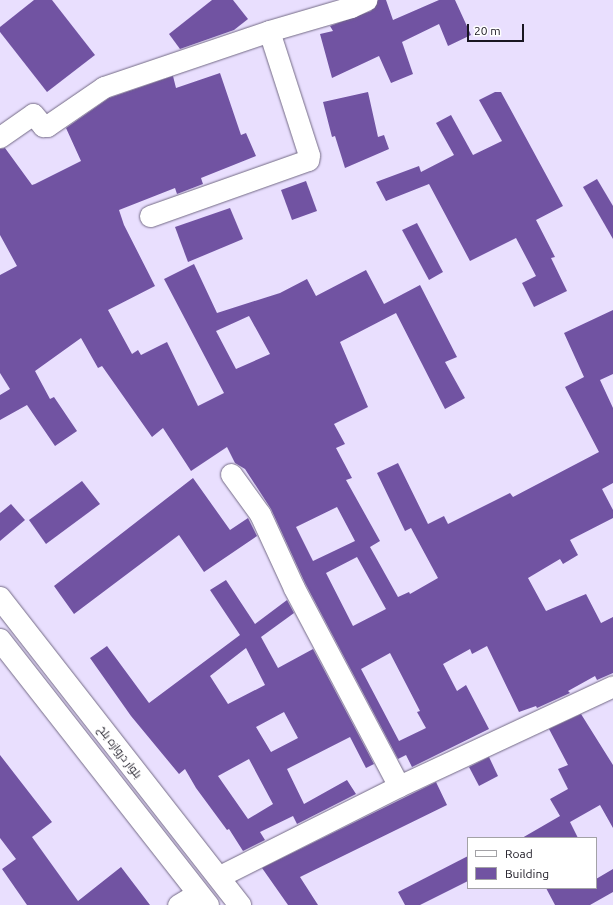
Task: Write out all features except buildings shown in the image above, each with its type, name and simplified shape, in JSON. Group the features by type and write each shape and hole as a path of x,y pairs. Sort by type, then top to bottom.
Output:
{"main road":[{"name":"بلوار دروازه بلخ","path":"0,598 240,905"},
{"path":"0,640 203,899"}],"street":[{"path":"0,137 33,114 44,127 104,87 269,31 351,8 366,0"},
{"path":"150,216 308,160 309,155 269,31"},
{"path":"231,474 260,514 294,588 399,786"},
{"path":"218,877 399,786 613,686"},
{"path":"178,905 203,899"}]}
